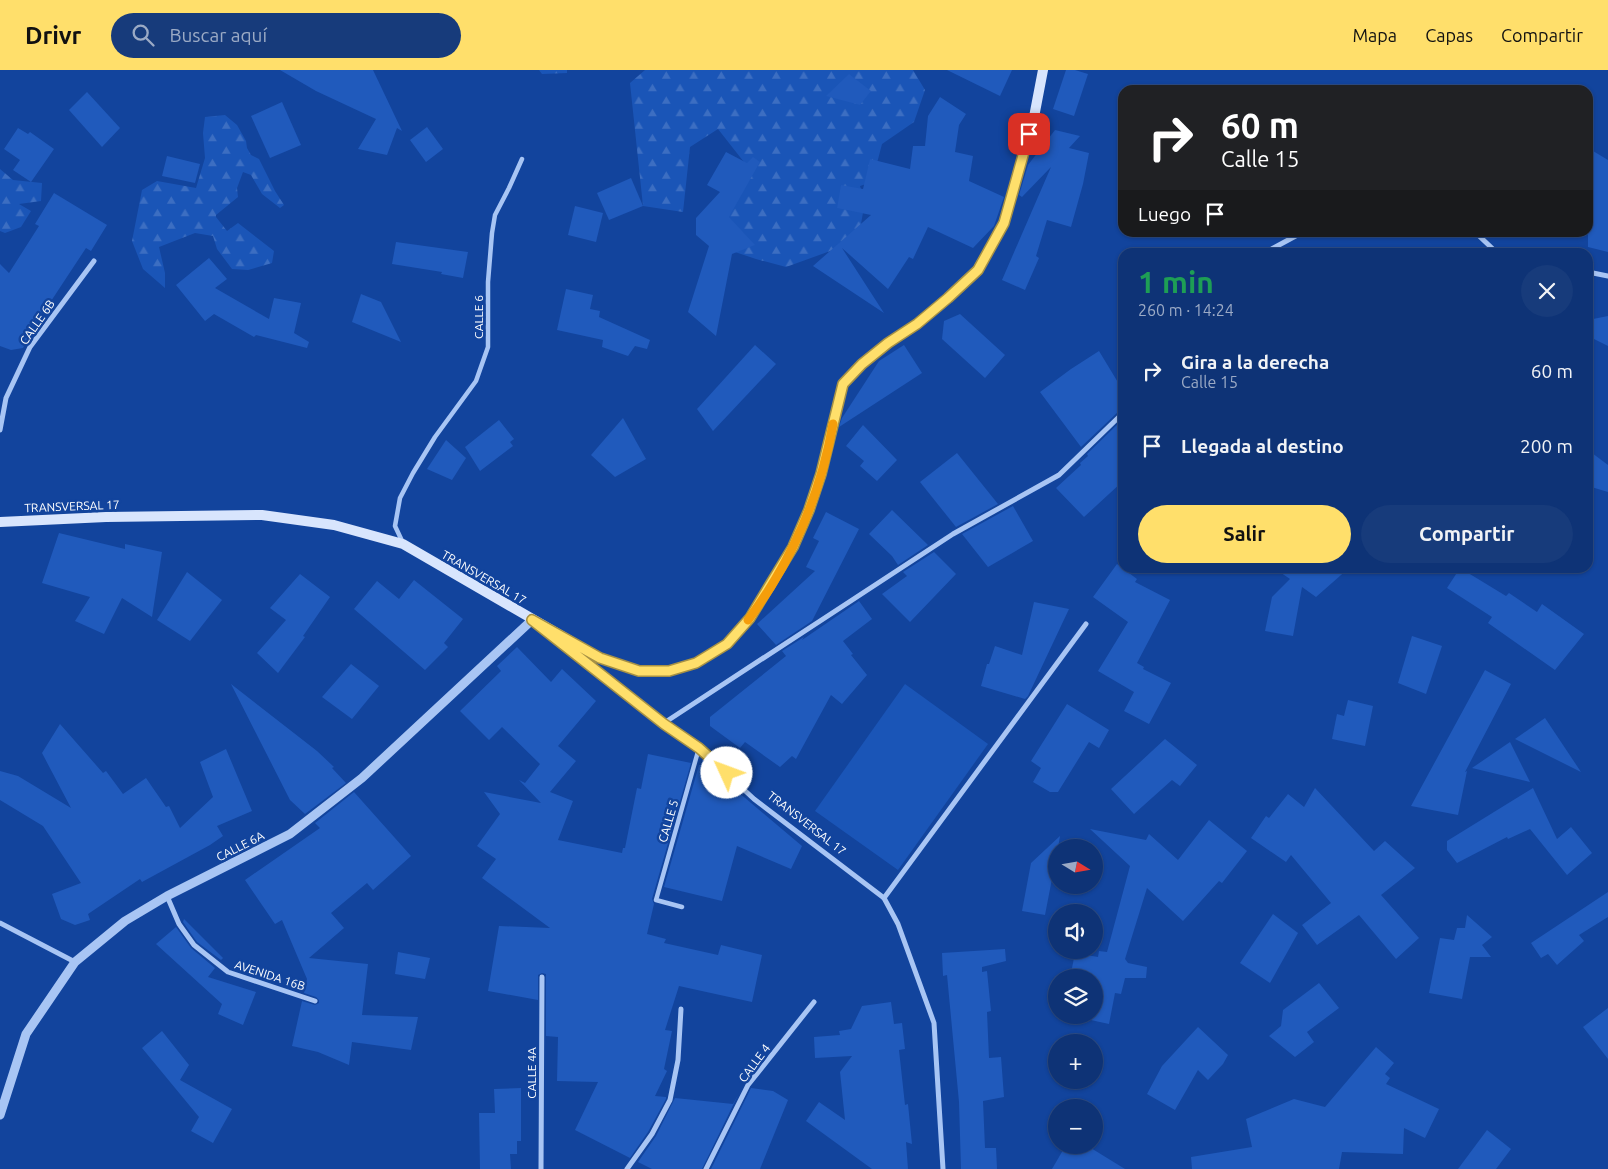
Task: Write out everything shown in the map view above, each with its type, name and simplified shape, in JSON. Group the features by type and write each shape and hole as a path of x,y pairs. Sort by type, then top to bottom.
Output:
{"main road":[{"path":"532,620 600,658 639,671 669,671 696,663 727,644 750,618 793,547 809,510 821,474 843,384 862,364 888,343 917,324 978,270 1004,223 1034,117 1043,70"},
{"name":"TRANSVERSAL 17","path":"0,522 106,517 262,515 334,525 403,544 532,620"}],"street":[{"name":"CALLE 6","path":"403,544 395,526 400,498 412,473 435,437 476,381 488,347 488,282 492,233 496,215 522,158"},
{"path":"1273,248 1294,237"},
{"path":"1480,237 1492,248"},
{"name":"CALLE 6B","path":"0,430 6,398 30,347 94,261"},
{"path":"1593,273 1608,276"},
{"path":"664,724 953,534 1059,475 1118,418"},
{"name":"TRANSVERSAL 17","path":"532,620 664,724 699,748 754,799 884,898 898,924 934,1023 943,1169"},
{"name":"CALLE 6A","path":"0,1115 26,1034 76,962 125,921 167,896 290,834 362,778 532,620"},
{"path":"884,898 1086,624"},
{"name":"CALLE 5","path":"682,907 656,900 699,748"},
{"name":"AVENIDA 16B","path":"167,896 179,924 194,945 228,972 315,1001"},
{"path":"0,923 76,962"},
{"name":"CALLE 4A","path":"540,1169 542,978"},
{"name":"CALLE 4","path":"706,1169 748,1085 814,1002"},
{"path":"627,1169 652,1134 670,1100 678,1060 681,1010"}],"green space":[{"path":"539,70 567,70 567,73 542,74"},
{"path":"645,70 913,70 925,90 914,122 882,144 872,182 860,186 865,201 858,241 786,267 714,245 751,171 718,129 690,147 683,212 643,206 630,83"},
{"path":"225,115 237,125 251,155 259,159 284,205 280,208 262,194 251,175 243,172 237,188 238,197 216,217 227,231 238,223 274,251 272,263 248,270 232,269 217,249 213,236 195,233 159,247 165,273 165,288 143,269 132,241 142,190 157,181 196,188 205,158 203,133 205,117"},
{"path":"0,169 13,180 42,183 41,201 19,204 31,211 21,227 5,233 0,231"},
{"path":"905,684 988,744 898,870 815,811"}],"building":[{"path":"280,70 373,70 402,131 397,128 387,155 358,149 376,119 316,91"},
{"path":"947,70 1012,70 1000,96"},
{"path":"1066,70 1075,70 1088,74 1074,116 1053,109"},
{"path":"849,74 871,91 860,105 826,96"},
{"path":"87,92 120,128 102,147 69,110"},
{"path":"940,97 966,114 959,125 955,152 973,156 969,181 1004,197 994,226 973,248 928,227 913,259 909,257 888,289 842,248 884,313 813,266 871,215 837,208 841,185 863,189 870,159 910,169 913,146 925,146 928,116"},
{"path":"282,102 301,145 270,158 251,116"},
{"path":"427,127 443,149 426,162 410,140"},
{"path":"18,128 28,134 30,132 54,149 31,182 13,170 20,160 4,149"},
{"path":"1055,130 1080,136 1069,148 1089,153 1071,227 1047,220 1036,256 1039,258 1025,290 1002,280 1051,167 1022,197 1019,195 1028,165"},
{"path":"1593,151 1608,160 1608,252 1588,247 1588,237 1593,237"},
{"path":"726,152 747,163 753,157 760,162 729,217 755,245 732,254 716,336 688,312 709,246 696,235 696,218 720,192 707,185"},
{"path":"167,156 200,164 195,183 162,176"},
{"path":"631,178 643,206 609,220 597,193"},
{"path":"54,193 107,225 91,251 86,248 32,330 23,348 11,350 0,346 0,264 9,273 39,226 35,224"},
{"path":"575,206 603,213 596,242 568,235"},
{"path":"396,242 468,252 463,278 441,274 442,272 392,264"},
{"path":"209,258 227,279 215,288 269,319 274,298 301,303 294,333 309,342 307,348 256,335 254,337 214,314 205,321 176,285"},
{"path":"566,289 593,295 590,309 600,311 599,317 650,340 647,349 635,346 628,356 602,347 603,340 557,330"},
{"path":"361,294 381,302 401,342 352,322"},
{"path":"960,314 1005,355 985,378 942,339 944,321"},
{"path":"1608,316 1608,346 1593,338 1593,319"},
{"path":"755,345 776,364 713,431 697,409"},
{"path":"904,345 922,373 839,427 842,418 879,361"},
{"path":"1099,351 1118,382 1118,412 1081,447 1040,392"},
{"path":"623,418 646,459 615,477 591,455"},
{"path":"499,420 514,439 510,442 513,446 480,471 465,447"},
{"path":"1118,424 1118,486 1084,517 1056,488 1081,465 1080,463 1088,456 1087,454"},
{"path":"863,425 897,460 877,481 860,466 864,461 846,446"},
{"path":"446,440 466,458 452,480 427,469"},
{"path":"957,453 998,504 956,527 920,482"},
{"path":"1593,454 1608,465 1608,492 1593,488"},
{"path":"1013,506 1033,541 988,567 962,534"},
{"path":"892,510 928,545 898,565 892,556 869,534"},
{"path":"826,512 859,529 812,621 776,645 757,624 815,571 806,567 819,541 813,538"},
{"path":"59,533 125,549 125,544 162,552 152,617 122,598 104,634 75,621 90,597 42,583"},
{"path":"934,552 956,574 910,622 882,594 907,576 903,572"},
{"path":"1117,564 1118,573 1129,573 1137,579 1135,582 1170,600 1137,663 1144,667 1143,669 1171,683 1149,724 1124,711 1134,692 1098,671 1128,622 1093,597"},
{"path":"187,572 222,600 190,641 157,620"},
{"path":"1281,573 1343,573 1316,597 1302,587 1293,636 1265,631 1272,597 1290,579"},
{"path":"1457,573 1468,573 1506,596 1509,593 1537,612 1542,604 1584,634 1555,670 1488,623 1492,617 1447,588"},
{"path":"300,574 330,597 303,636 305,637 278,673 257,653 286,620 270,608"},
{"path":"414,580 463,619 444,643 448,647 425,670 354,609 377,581 399,599"},
{"path":"859,601 872,619 843,641 853,654 851,655 867,675 842,704 831,695 796,759 792,756 780,767 745,742 740,748 710,726 710,717 786,656 782,651 804,637 802,640"},
{"path":"1034,602 1069,609 1028,696 1025,699 981,686 987,664 989,664 995,646 1022,655"},
{"path":"1412,636 1442,646 1426,694 1398,683"},
{"path":"517,647 551,682 562,669 596,701 558,746 576,761 550,792 573,801 558,840 622,853 623,848 625,848 637,788 641,789 648,754 691,763 652,899 654,904 647,934 666,939 664,943 718,955 721,945 762,955 752,1002 679,986 665,1030 672,1031 664,1069 667,1071 655,1096 666,1097 666,1099 648,1132 630,1158 575,1130 598,1082 557,1081 558,1037 546,1036 546,974 538,975 538,1000 488,991 499,926 550,928 482,878 496,859 477,846 500,814 484,792 541,803 519,780 525,783 540,764 502,727 489,740 460,711 501,671 497,666"},
{"path":"351,664 379,686 352,719 322,697"},
{"path":"1485,670 1511,684 1465,772 1467,771 1458,815 1411,806"},
{"path":"231,684 317,751 334,767 332,768 346,783 305,814 290,800"},
{"path":"1348,700 1373,706 1365,746 1332,739 1337,714 1344,716"},
{"path":"1067,704 1109,730 1099,748 1089,742 1058,792 1050,792 1033,782 1041,768 1031,761"},
{"path":"1545,718 1581,772 1515,739"},
{"path":"60,724 103,773 106,771 123,794 146,778 166,807 169,806 180,828 213,797 200,762 226,749 252,811 217,826 223,836 142,882 140,879 88,914 90,920 75,925 61,919 52,894 81,883 43,826 0,800 0,771 18,776 71,808 42,753"},
{"path":"1165,739 1197,765 1180,786 1172,780 1134,814 1111,789"},
{"path":"1510,742 1530,782 1472,768"},
{"path":"712,754 731,759 725,766"},
{"path":"703,758 720,773 718,775 802,846 791,869 737,846 722,901 664,887 699,765 701,765"},
{"path":"1315,788 1374,851 1385,841 1415,868 1381,895 1419,938 1396,959 1359,915 1317,945 1302,925 1331,903 1291,855 1286,862 1251,838 1266,816 1269,818 1288,794 1304,807"},
{"path":"1533,788 1557,839 1571,827 1592,853 1567,875 1530,829 1508,839 1507,837 1457,863 1447,850 1447,841"},
{"path":"354,792 411,856 373,890 367,883 331,913 344,928 309,958 368,964 362,1015 418,1017 411,1050 352,1042 349,1065 318,1052 292,1046 302,1001 315,1005 319,1003 319,1000 304,993 307,979 282,920 275,924 245,880 320,828 315,823"},
{"path":"1209,820 1247,851 1222,883 1219,881 1183,921 1147,888 1125,959 1128,963 1147,967 1146,978 1125,978 1121,994 1115,993 1109,1024 1103,1023 1103,969 1072,969 1074,959 1103,959 1103,952 1107,952 1130,866 1090,829 1146,840 1149,834 1178,860"},
{"path":"1048,847 1049,894 1045,915 1022,911 1031,863"},
{"path":"1608,892 1608,917 1579,935 1584,941 1557,965 1548,954 1541,958 1531,943"},
{"path":"1273,914 1298,933 1270,983 1240,963"},
{"path":"1467,915 1492,937 1482,945 1491,957 1470,957 1462,999 1429,993 1440,938 1454,940 1457,928 1465,928"},
{"path":"184,919 223,958 221,960 197,942 183,922"},
{"path":"176,927 191,948 215,968 208,977 256,992 243,1025 218,1014 222,1004 156,944"},
{"path":"1005,949 1006,961 982,967 982,972 987,971 991,1011 987,1012 989,1058 1001,1057 1004,1097 983,1101 985,1148 996,1148 997,1169 961,1169 959,1102 947,975 943,976 942,953"},
{"path":"398,952 430,958 425,979 395,974"},
{"path":"1319,983 1339,1008 1307,1032 1314,1042 1295,1057 1269,1036 1281,1026 1283,1010"},
{"path":"891,1002 894,1024 902,1023 905,1049 899,1050 905,1105 908,1104 912,1144 906,1142 908,1169 872,1169 806,1121 819,1102 845,1120 840,1072 852,1056 815,1058 814,1037 840,1035 839,1031 851,1029 862,1006"},
{"path":"1608,1008 1608,1059 1583,1027"},
{"path":"1198,1027 1228,1055 1223,1064 1208,1080 1198,1070 1175,1110 1147,1094 1162,1066"},
{"path":"162,1031 189,1065 180,1080 232,1109 213,1143 191,1131 199,1117 142,1048"},
{"path":"1376,1047 1394,1063 1385,1074 1390,1078 1386,1084 1439,1109 1425,1138 1404,1128 1403,1154 1342,1152 1339,1169 1192,1169 1191,1157 1252,1147 1246,1119 1294,1099 1325,1107"},
{"path":"521,1088 521,1141 517,1141 517,1154 510,1154 511,1169 480,1169 479,1113 495,1113 494,1089"},
{"path":"751,1088 773,1091 788,1100 760,1169 711,1169"},
{"path":"738,1095 702,1169 652,1169 638,1162 656,1136 675,1098 733,1104"},
{"path":"1487,1130 1511,1149 1496,1169 1458,1169"},
{"path":"1061,1154 1101,1154 1125,1169 1052,1169"}],"slow traffic":[{"path":"748,620 793,547 809,510 821,474 833,424"}],"route":[{"path":"727,773 699,748 664,724 532,620 600,658 639,671 669,671 696,663 727,644 750,618 793,547 809,510 821,474 843,384 862,364 888,343 917,324 978,270 1004,223 1029,134"}]}
